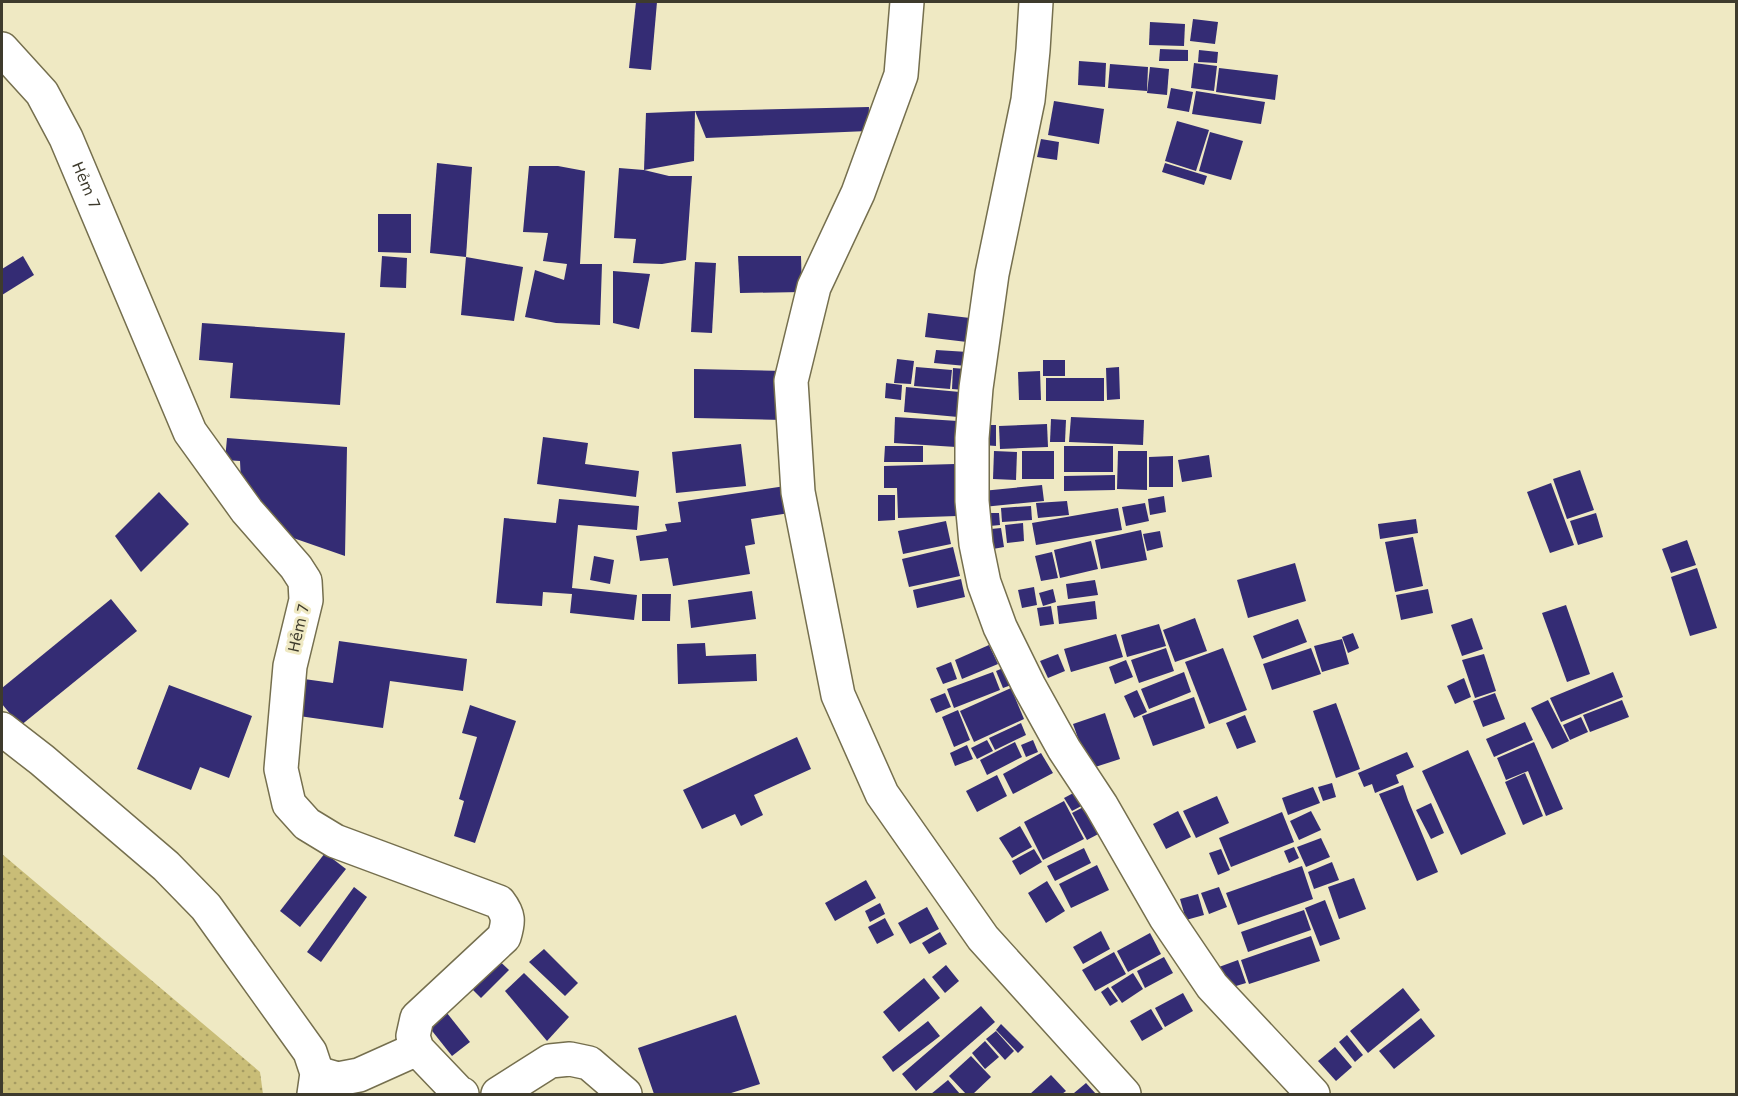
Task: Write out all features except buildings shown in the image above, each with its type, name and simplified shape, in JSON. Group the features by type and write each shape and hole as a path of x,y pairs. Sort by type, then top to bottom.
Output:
{"street":[{"path":"907,2 901,75 858,193 814,286 791,381 798,492 838,695 882,794 983,938 1124,1095"},
{"path":"1036,2 1034,50 1028,100 992,274 975,398 972,438 972,501 976,544 984,583 1000,627 1029,686 1064,749 1101,805 1166,918 1212,986 1313,1095"},
{"name":"Hẻm 7","path":"2,49 42,93 66,138 190,432 247,511 296,567 305,581 306,600 290,666 281,769 289,804 307,825 335,841 499,902 506,911 508,924 504,937 417,1018 413,1036 417,1049"},
{"path":"2,729 42,760 166,866 206,907 310,1052 315,1084 359,1075 417,1049 462,1095"},
{"path":"498,1095 550,1061 570,1059 589,1063 625,1095"}],"shaded area":[{"path":"2,854 260,1072 263,1094 2,1094"}]}
